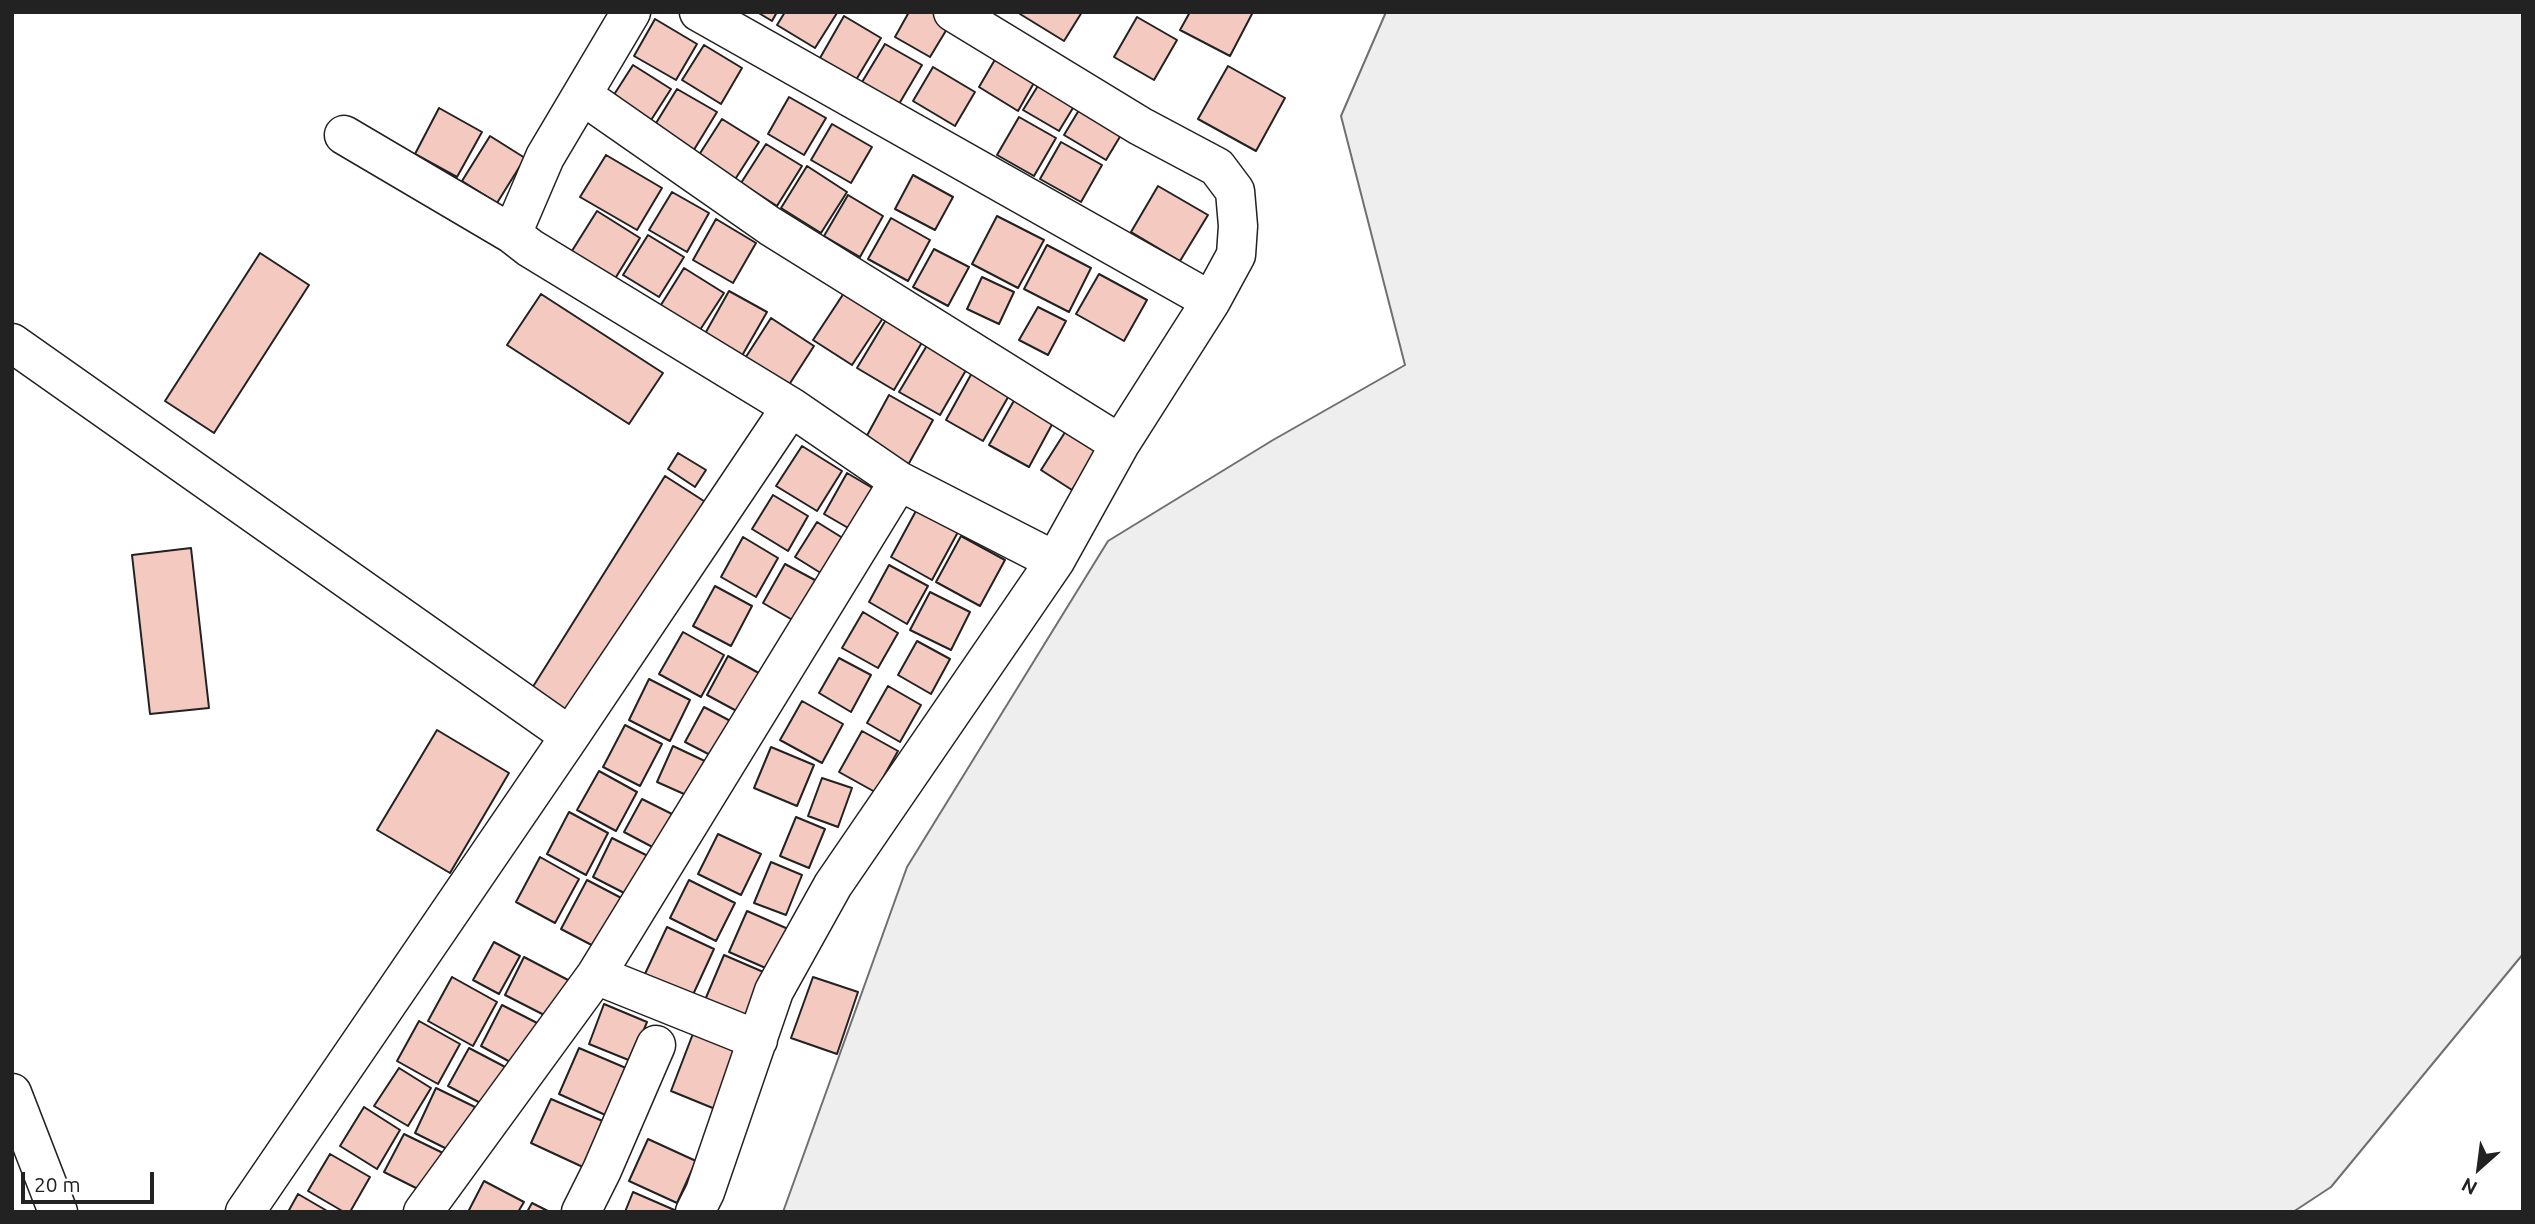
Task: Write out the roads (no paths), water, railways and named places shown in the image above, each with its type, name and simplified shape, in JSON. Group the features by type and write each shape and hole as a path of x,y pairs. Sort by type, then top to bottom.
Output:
{"street":[{"path":"512,234 545,157 631,12"},
{"path":"699,12 1211,301"},
{"path":"695,1212 705,1192 774,990 833,885 1055,561 1120,444 1211,301 1237,255 1235,191 1217,167 1140,126 953,12"},
{"path":"582,95 770,226 1120,444"},
{"path":"344,135 512,234 791,407 899,481 1055,561"},
{"path":"12,343 570,736"},
{"path":"245,1212 791,407"},
{"path":"423,1212 596,975 899,481"},
{"path":"596,975 758,1040"},
{"path":"581,1212 656,1045"},
{"path":"12,1093 58,1212"}]}
